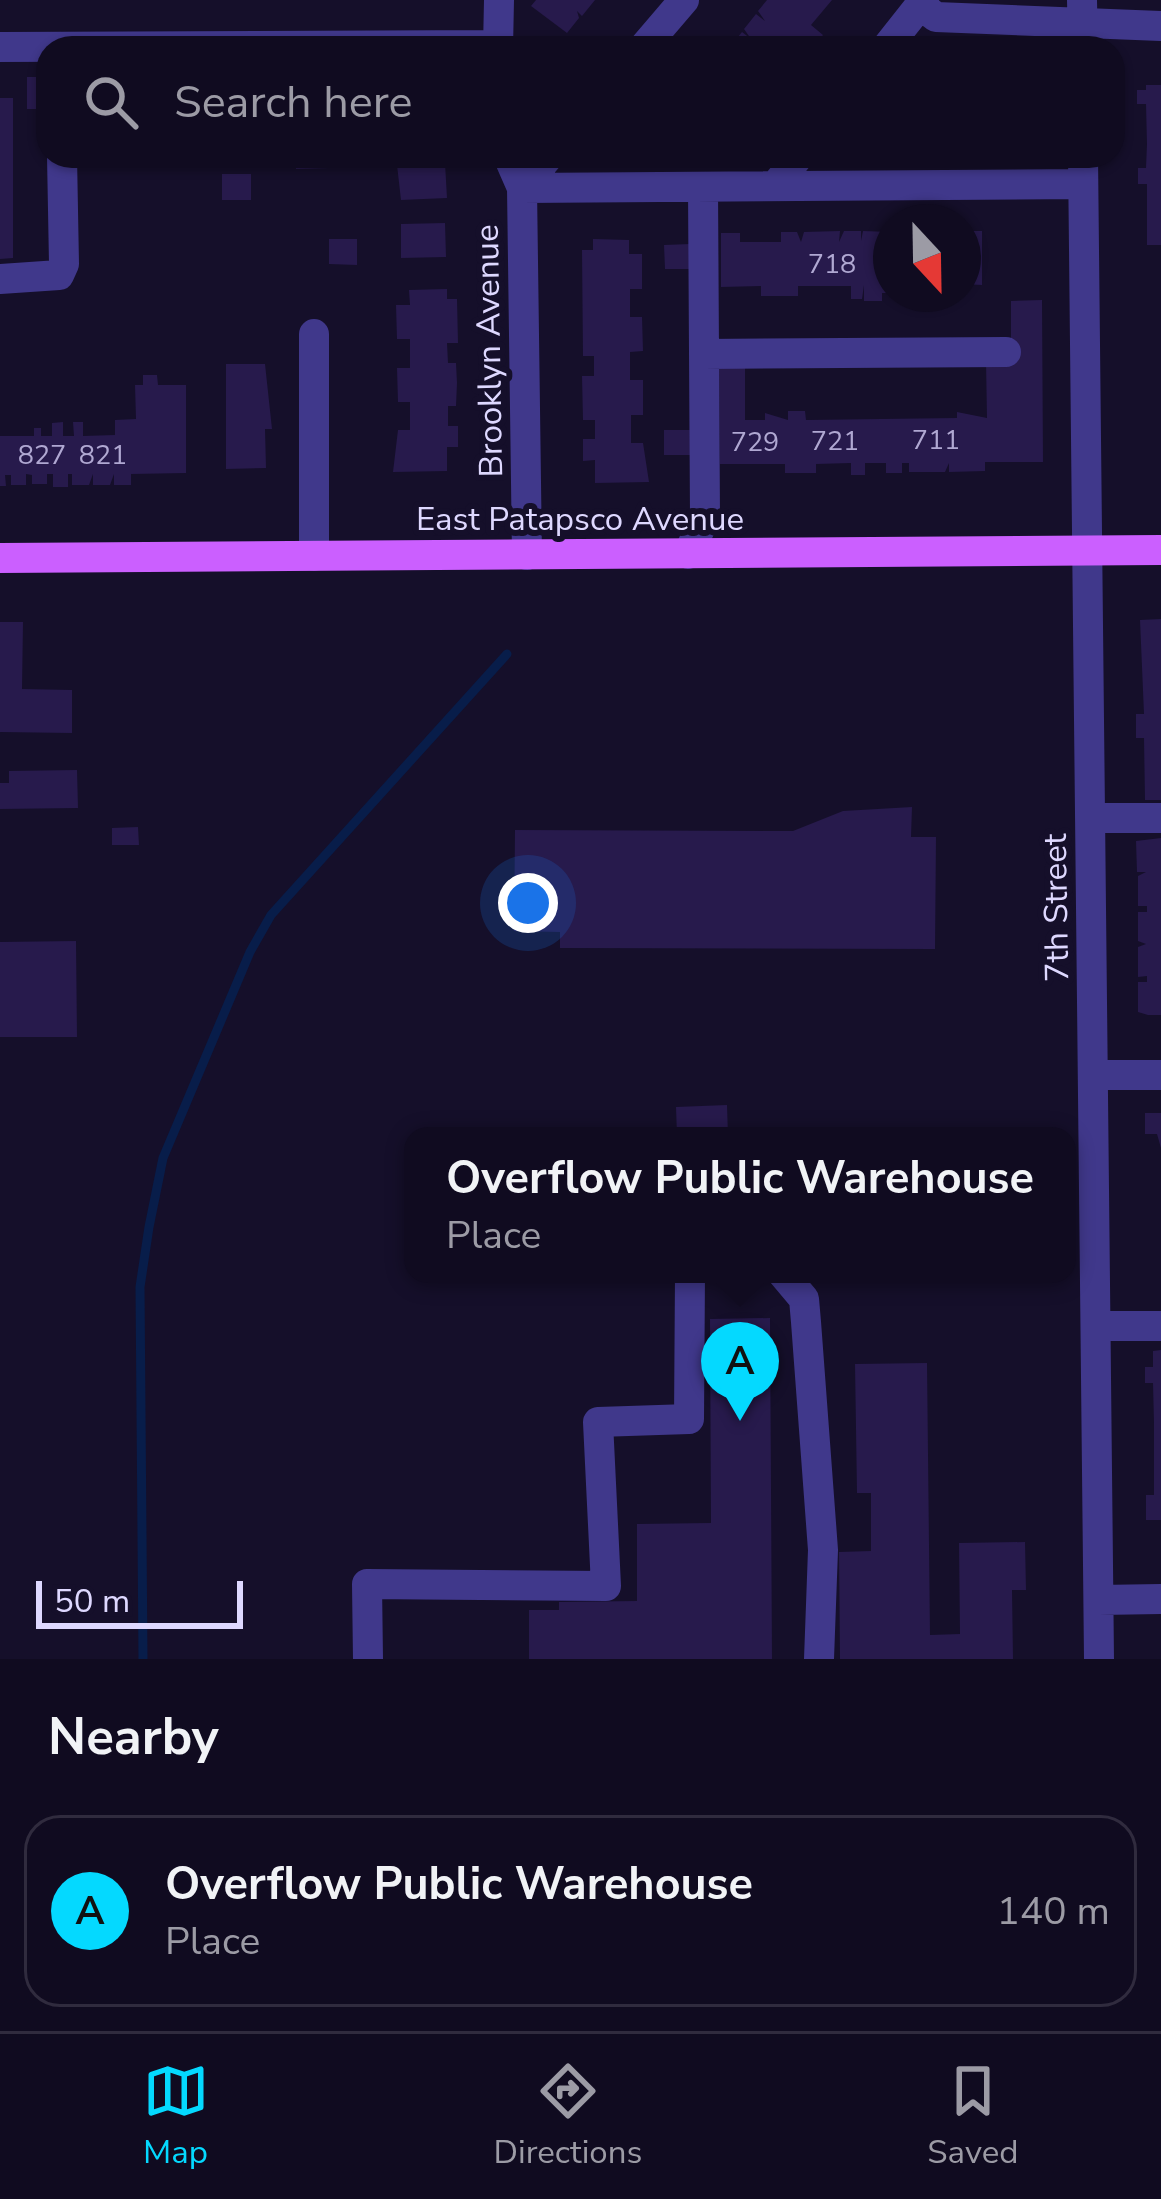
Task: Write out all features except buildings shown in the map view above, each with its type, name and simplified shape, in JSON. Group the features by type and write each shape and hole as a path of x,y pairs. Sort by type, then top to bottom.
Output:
{"main road":[{"name":"East Patapsco Avenue","path":"0,558 1161,550"}],"street":[{"path":"498,36 499,0"},
{"path":"653,36 684,0"},
{"path":"896,36 922,3 936,17 1064,18 1082,25 1161,26"},
{"path":"0,47 36,48"},
{"path":"0,279 58,275 64,264 62,168"},
{"path":"513,168 521,188 775,186 1083,170"},
{"name":"Brooklyn Avenue","path":"527,555 521,188 538,168"},
{"path":"775,186 789,168"},
{"name":"7th Street","path":"1083,170 1100,1659"},
{"path":"688,554 705,518 704,187"},
{"path":"314,334 314,556"},
{"path":"704,354 1006,352"},
{"path":"1090,818 1161,818"},
{"path":"1093,1076 1161,1075"},
{"path":"368,1659 367,1584 606,1586 598,1422 689,1419 690,1283"},
{"path":"791,1283 804,1299 823,1550 818,1659"},
{"path":"1096,1326 1161,1326"},
{"path":"1099,1600 1161,1599"}],"waterway":[{"path":"143,1659 140,1287 163,1158 250,952 271,915 507,654"}],"place":[{"name":"Overflow Public Warehouse","path":"740,1421"}]}
